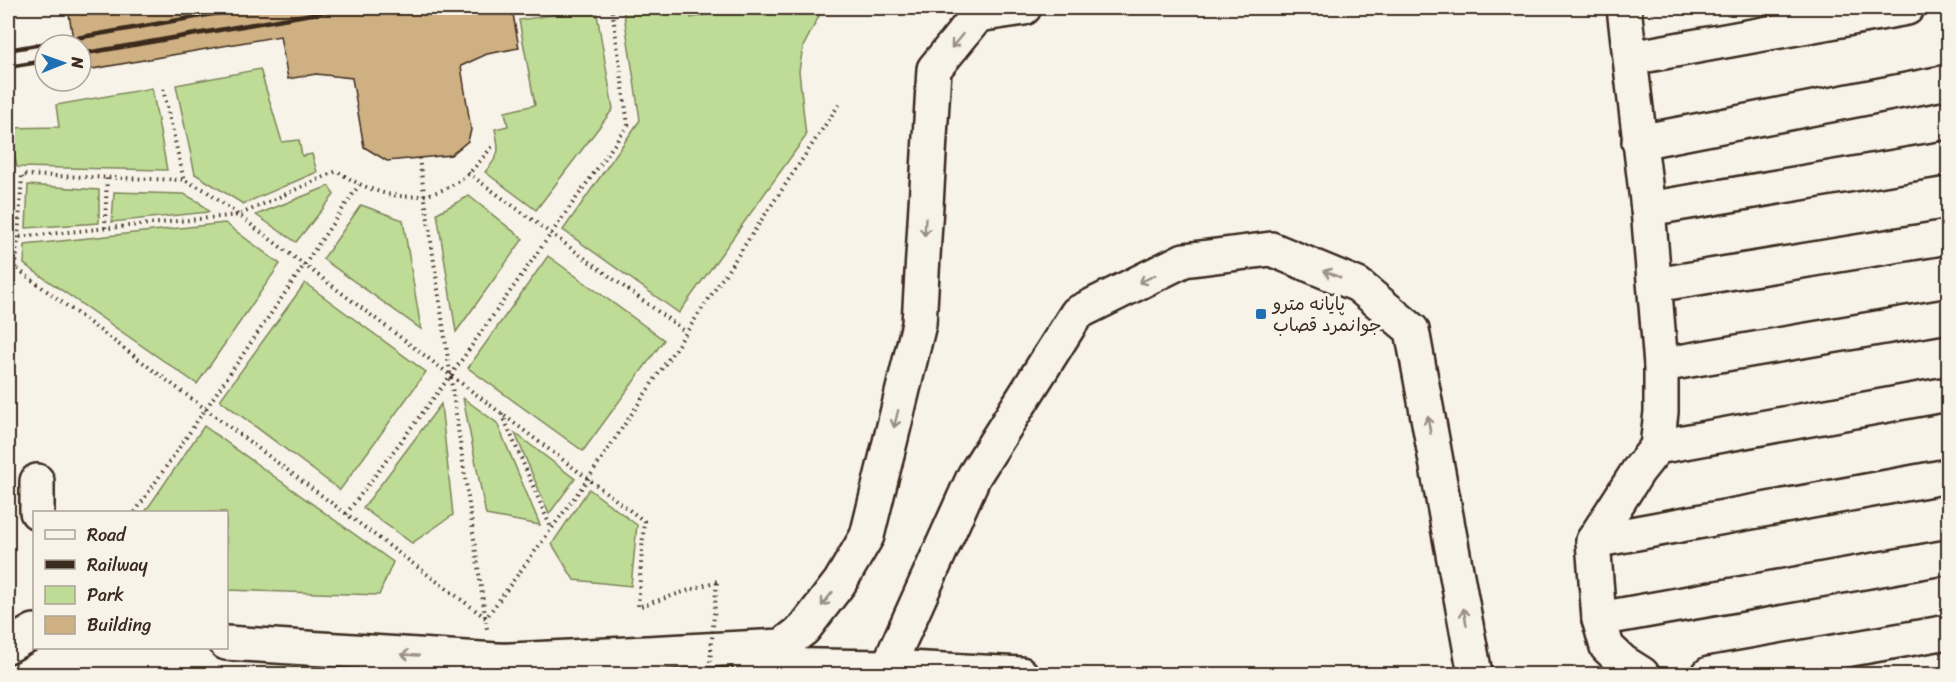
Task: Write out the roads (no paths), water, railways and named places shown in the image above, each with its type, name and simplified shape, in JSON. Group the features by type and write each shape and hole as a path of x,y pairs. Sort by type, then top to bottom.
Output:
{"lane":[{"path":"492,661 782,646 804,629 840,582 867,536 919,324 934,69 978,15 1024,8"},
{"path":"1624,8 1655,285 1661,365 1661,412 1657,447 1638,471 1593,542 1599,619 1607,647 1623,663 1642,675"},
{"path":"1631,58 1907,8"},
{"path":"1639,142 1948,82"},
{"path":"1648,209 1948,158"},
{"path":"1655,285 1948,237"},
{"path":"888,667 974,476 1077,313 1184,260 1271,249 1358,285 1412,330 1475,675"},
{"path":"1661,365 1948,316"},
{"path":"1657,447 1948,394"},
{"path":"1593,542 1948,476"},
{"path":"1599,619 1948,557"},
{"path":"8,646 33,632"},
{"path":"1708,675 1948,632"},
{"path":"228,643 492,661 888,667 1021,675"}],"railway":[{"path":"8,50 247,8"},
{"path":"93,52 346,8"},
{"path":"8,67 33,63"}],"place":[{"name":"پایانه مترو جوانمرد قصاب","path":"1261,314"}]}
